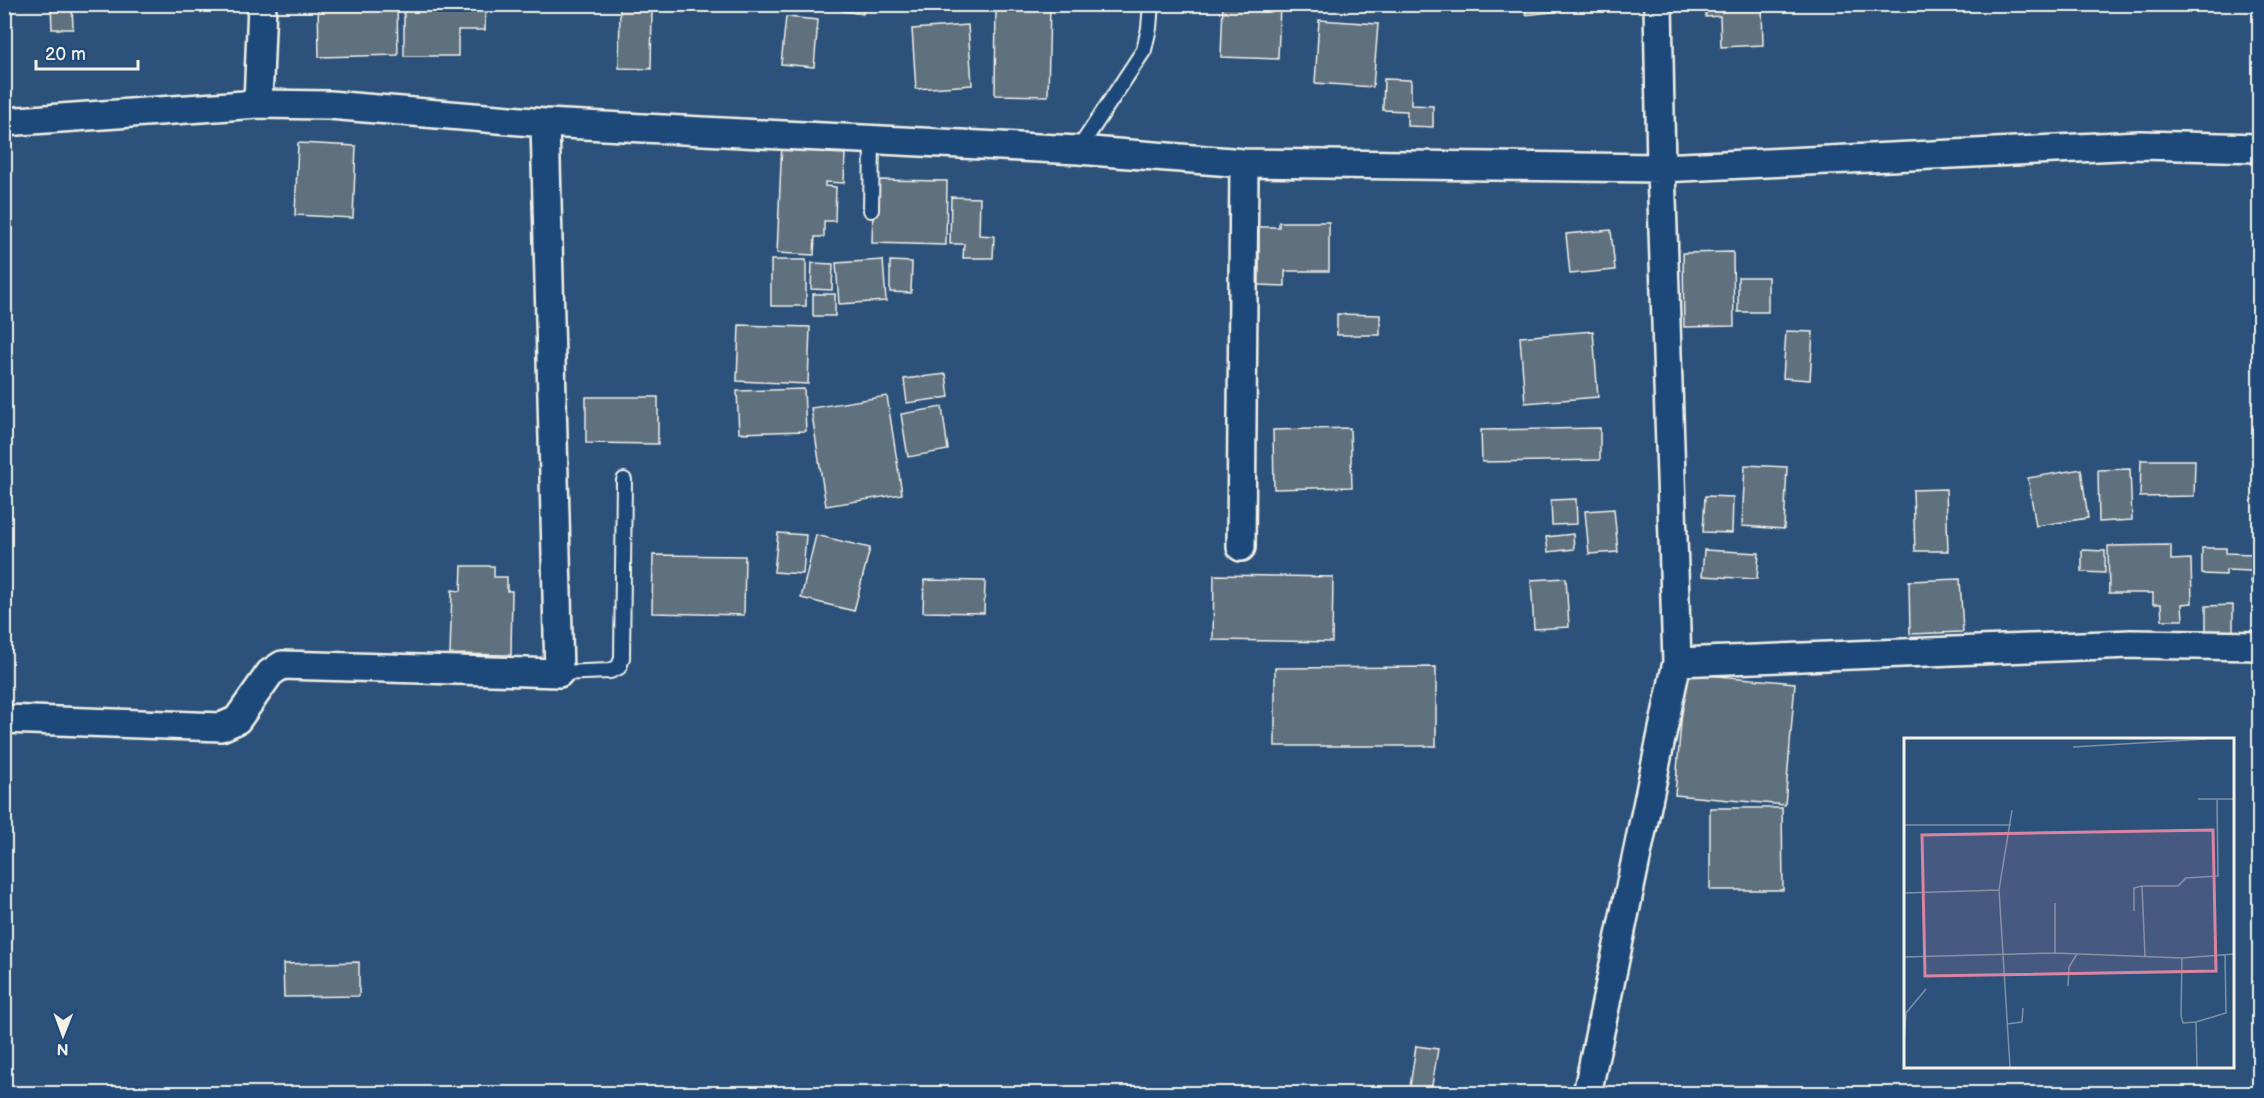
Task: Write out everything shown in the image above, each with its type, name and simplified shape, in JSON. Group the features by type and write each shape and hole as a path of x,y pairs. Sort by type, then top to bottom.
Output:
{"street":[{"path":"258,104 262,4"},
{"path":"1587,1094 1677,662 1658,4"},
{"path":"4,122 258,104 329,105 545,123 1078,150 1244,163 1661,168 2140,145 2259,148"},
{"path":"4,719 221,727 237,720 270,673 282,665 559,673 545,123"},
{"path":"1241,548 1244,163"},
{"path":"1677,662 2131,644 2259,646"}],"lane":[{"path":"1078,150 1144,50 1151,4"},
{"path":"871,210 872,139"},
{"path":"559,673 610,670 619,667 622,658 624,480"}],"building":[{"path":"51,4 72,4 73,29 52,29"},
{"path":"318,4 397,4 398,55 319,57"},
{"path":"404,4 486,4 485,30 458,30 458,56 404,56"},
{"path":"844,4 864,4 863,14 843,11"},
{"path":"996,4 1050,4 1048,96 995,95"},
{"path":"1223,4 1280,4 1278,59 1221,57"},
{"path":"1525,4 1584,4 1585,8 1526,15"},
{"path":"1706,4 1762,4 1763,45 1721,47 1720,16 1706,17"},
{"path":"620,7 652,8 651,69 619,68"},
{"path":"786,17 818,20 814,67 781,64"},
{"path":"1319,20 1378,24 1373,87 1315,83"},
{"path":"968,25 972,85 916,89 912,29"},
{"path":"1384,79 1411,80 1411,105 1433,106 1433,127 1407,126 1407,111 1383,110"},
{"path":"782,141 827,142 826,153 845,154 844,183 825,182 825,186 836,187 835,221 824,221 824,237 815,237 814,255 777,253"},
{"path":"298,143 356,146 353,218 295,215"},
{"path":"874,180 947,181 946,245 872,243"},
{"path":"951,197 980,198 979,235 994,236 993,258 963,258 964,244 950,244"},
{"path":"1279,222 1329,222 1329,271 1285,271 1285,286 1259,285 1259,227 1279,227"},
{"path":"1611,230 1615,270 1570,274 1566,234"},
{"path":"1733,252 1734,326 1684,327 1683,253"},
{"path":"771,260 806,260 806,306 771,306"},
{"path":"883,260 886,301 839,304 836,263"},
{"path":"890,261 912,262 911,293 890,292"},
{"path":"812,263 833,264 832,290 811,289"},
{"path":"1738,277 1768,277 1768,312 1738,312"},
{"path":"813,294 835,294 835,316 813,316"},
{"path":"1337,314 1380,315 1380,335 1337,335"},
{"path":"739,325 810,327 808,384 737,381"},
{"path":"1593,331 1598,397 1525,403 1520,337"},
{"path":"1786,331 1813,332 1810,380 1783,378"},
{"path":"946,374 949,397 907,403 904,379"},
{"path":"804,389 806,431 739,433 737,391"},
{"path":"887,396 902,494 826,506 811,408"},
{"path":"586,397 658,397 658,444 586,443"},
{"path":"942,407 948,450 908,457 901,414"},
{"path":"1350,428 1352,487 1274,489 1273,430"},
{"path":"1600,428 1600,460 1482,462 1481,430"},
{"path":"2141,460 2195,460 2194,496 2140,497"},
{"path":"1745,465 1787,467 1784,529 1742,526"},
{"path":"2081,469 2088,518 2036,526 2028,478"},
{"path":"2130,469 2132,520 2099,522 2098,470"},
{"path":"1946,489 1948,551 1915,551 1913,490"},
{"path":"1705,496 1733,497 1732,533 1703,532"},
{"path":"1576,499 1577,524 1552,525 1551,500"},
{"path":"1614,509 1618,552 1589,554 1585,511"},
{"path":"778,533 806,535 803,574 774,572"},
{"path":"1573,534 1574,549 1548,552 1546,537"},
{"path":"816,535 870,548 854,611 801,598"},
{"path":"2252,538 2260,539 2260,582 2251,582 2251,571 2226,570 2226,575 2202,574 2202,548 2226,548 2226,553 2252,554"},
{"path":"2171,545 2171,560 2191,559 2192,603 2182,604 2183,620 2162,620 2161,604 2153,604 2153,593 2109,593 2108,546"},
{"path":"1704,550 1759,553 1757,579 1702,576"},
{"path":"2082,550 2105,551 2105,573 2082,572"},
{"path":"653,555 745,556 744,615 652,613"},
{"path":"462,566 494,566 494,577 507,577 507,591 512,591 511,655 450,654 452,590 461,591"},
{"path":"1214,575 1333,577 1332,642 1213,640"},
{"path":"1566,578 1569,627 1534,629 1531,580"},
{"path":"1960,579 1963,632 1910,634 1909,581"},
{"path":"924,580 985,581 984,613 923,612"},
{"path":"2233,605 2233,631 2206,631 2206,606"},
{"path":"1436,667 1436,746 1275,746 1275,668"},
{"path":"1685,673 1795,683 1785,805 1675,795"},
{"path":"1710,808 1782,808 1783,890 1710,890"},
{"path":"359,962 359,996 284,997 283,964"},
{"path":"1416,1046 1438,1049 1431,1091 1410,1087"}]}
